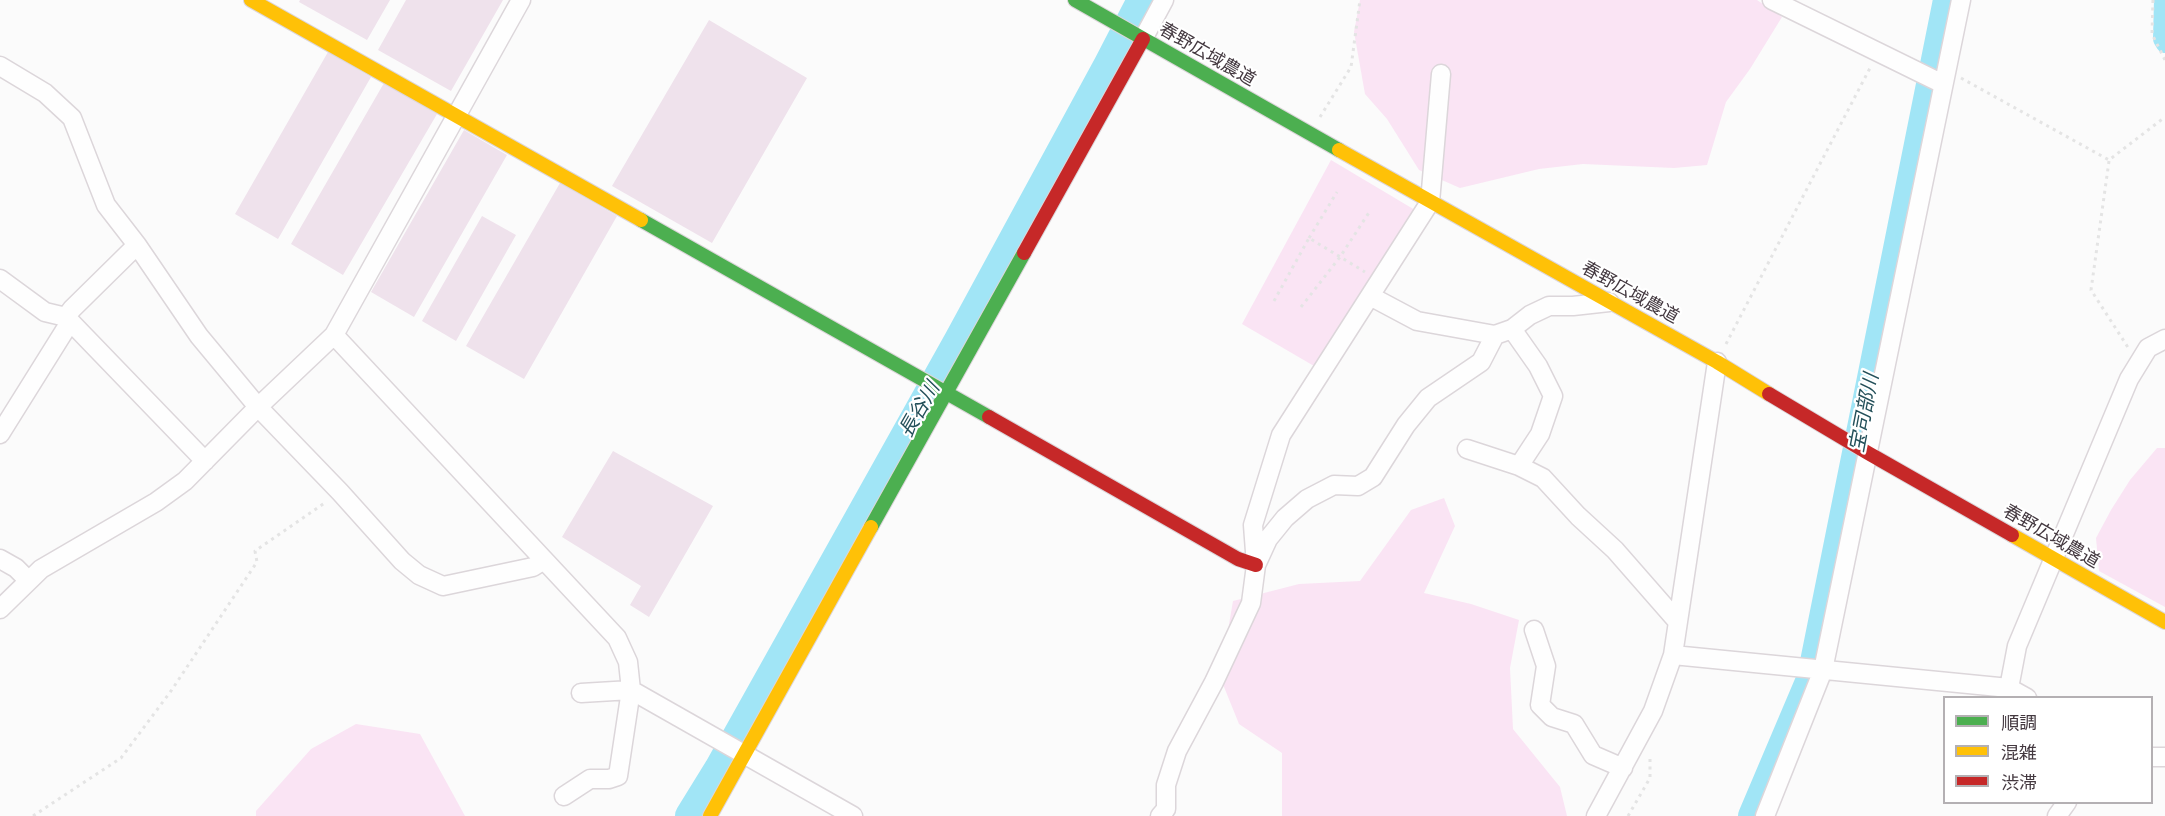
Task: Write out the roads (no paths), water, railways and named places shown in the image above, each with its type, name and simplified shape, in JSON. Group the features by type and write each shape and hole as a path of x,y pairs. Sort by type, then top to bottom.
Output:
{"street":[{"path":"251,0 456,114 1238,559 1257,565"},
{"path":"0,609 41,569 156,502 185,481 334,335 521,0"},
{"name":"春野広域農道","path":"1075,0 1717,362 1865,451 2165,622"},
{"path":"710,816 735,749 937,388 1164,0"},
{"path":"1773,0 1878,52 1944,77"},
{"path":"1766,816 1823,670 1865,451 1961,0"},
{"path":"0,66 45,93 72,118 106,205 137,245 199,336 258,407 340,492 402,561 418,575 443,586 532,567 544,560"},
{"path":"1257,565 1253,525 1281,435 1430,202 1441,74"},
{"path":"0,434 68,320 72,309 137,245"},
{"path":"0,279 45,312 68,320 205,461"},
{"path":"1370,296 1417,321 1504,332 1538,366 1553,396 1540,434 1519,466"},
{"path":"1167,814 1166,785 1177,751 1214,682 1251,603 1257,565 1268,539 1285,518 1307,499 1334,485 1358,486 1373,477 1406,425 1428,398 1481,362 1504,332 1549,306 1609,302"},
{"path":"334,335 617,638 628,662 631,690 618,776 609,779 590,779 564,796"},
{"path":"2009,688 2017,646 2138,363 2148,348 2165,339"},
{"path":"1596,816 1653,711 1673,655 1717,362"},
{"path":"1467,449 1519,466 1543,478 1578,516 1615,550 1678,622"},
{"path":"0,559 16,568 28,580"},
{"path":"1534,630 1546,666 1540,705 1552,717 1574,724 1593,755 1623,768"},
{"path":"1673,655 2009,688 2023,696"},
{"path":"581,693 631,690 853,816"}],"waterway":[{"name":"長谷川","path":"690,816 719,769 959,340 1142,0"},
{"name":"宝司部川","path":"1753,816 1812,677 1948,0"},
{"path":"2163,0 2162,39 2165,44"}]}
